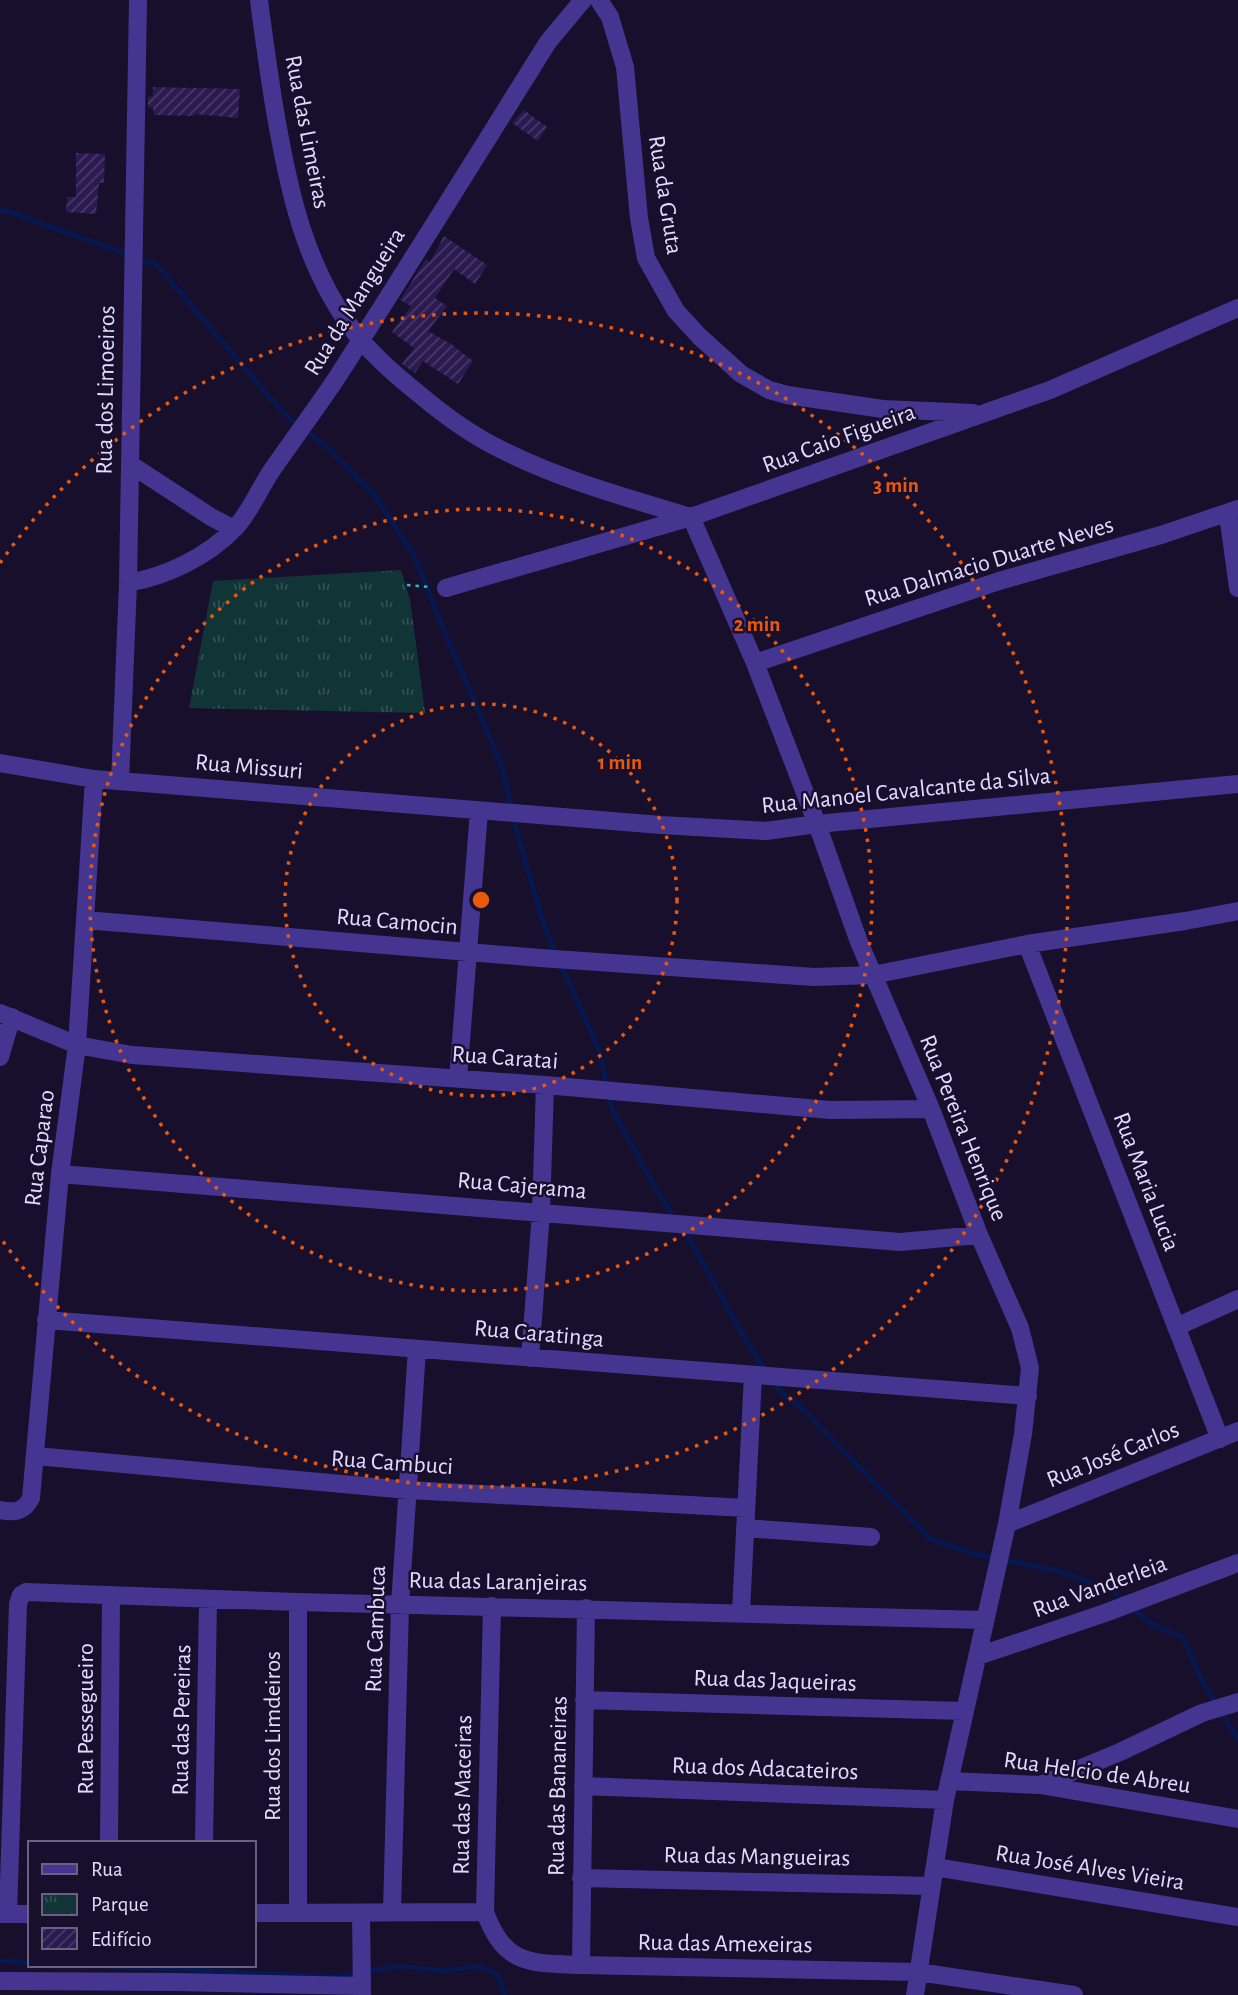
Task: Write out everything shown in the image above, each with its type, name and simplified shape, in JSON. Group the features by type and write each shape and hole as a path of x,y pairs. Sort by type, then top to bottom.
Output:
{"street":[{"name":"Rua dos Limoeiros","path":"120,781 128,583 138,0"},
{"name":"Rua das Limeiras","path":"259,0 283,161 295,210 313,258 337,305 361,340 450,421 502,450 611,493 691,517"},
{"name":"Rua da Mangueira","path":"128,583 150,579 197,557 234,529 245,516 271,472 318,407 361,340 548,42 583,0"},
{"name":"Rua da Gruta","path":"598,0 610,17 625,67 639,218 646,258 676,311 700,337 741,374 769,390 787,395 883,409 983,413"},
{"name":"Rua Caio Figueira","path":"446,589 691,517 1050,390 1238,308"},
{"path":"130,464 234,529"},
{"path":"1233,511 1238,587"},
{"name":"Rua Dalmacio Duarte Neves","path":"755,663 999,581 1233,511"},
{"name":"Rua Pereira Henrique","path":"691,517 755,663 873,975 1020,1328 1030,1368 1028,1396 1006,1528 945,1800 915,1995"},
{"name":"Rua Missuri","path":"0,763 94,779 487,812"},
{"name":"Rua Caparao","path":"6,1511 23,1509 31,1498 60,1174 77,1045 94,779"},
{"name":"Rua Manoel Cavalcante da Silva","path":"487,812 766,831 1238,784"},
{"path":"458,1079 467,952 487,812"},
{"name":"Rua Camocin","path":"85,920 540,958 814,977 873,975 1027,944 1238,911"},
{"name":"Rua Maria Lucia","path":"1027,944 1220,1439"},
{"path":"0,1057 6,1015"},
{"name":"Rua Caratai","path":"6,1015 77,1045 132,1055 545,1085 830,1110 931,1109"},
{"path":"530,1358 541,1212 545,1085"},
{"name":"Rua Cajerama","path":"60,1174 900,1242 979,1235"},
{"path":"1176,1327 1238,1299"},
{"name":"Rua Caratinga","path":"46,1320 1028,1396"},
{"name":"Rua Cambuca","path":"392,1912 400,1605 417,1349"},
{"path":"741,1612 755,1376"},
{"name":"Rua José Carlos","path":"1006,1528 1238,1431"},
{"name":"Rua Cambuci","path":"36,1456 408,1490 746,1508"},
{"path":"745,1528 871,1537"},
{"name":"Rua Vanderleia","path":"978,1656 1105,1613 1238,1563"},
{"name":"Rua das Laranjeiras","path":"7,1774 18,1604 21,1595 34,1591 298,1602 985,1620"},
{"name":"Rua Pessegueiro","path":"110,1841 111,1595"},
{"name":"Rua das Pereiras","path":"204,1841 208,1599"},
{"name":"Rua dos Limdeiros","path":"298,1602 298,1913"},
{"name":"Rua das Maceiras","path":"492,1606 485,1912 500,1943 514,1955 532,1963"},
{"name":"Rua das Bananeiras","path":"581,1965 586,1608"},
{"name":"Rua das Jaqueiras","path":"584,1700 964,1711"},
{"path":"1040,1784 1120,1752 1202,1713 1236,1703"},
{"path":"7,1774 4,1914 28,1914"},
{"name":"Rua Helcio de Abreu","path":"949,1780 1040,1784 1238,1819"},
{"name":"Rua dos Adacateiros","path":"583,1786 945,1800"},
{"name":"Rua José Alves Vieira","path":"935,1867 1238,1917"},
{"name":"Rua das Mangueiras","path":"581,1878 932,1886"},
{"path":"256,1913 485,1912"},
{"path":"0,1981 361,1987 361,1913"},
{"name":"Rua das Amexeiras","path":"532,1963 918,1972 1074,1995"}],"path":[{"path":"407,586 412,586"}],"green space":[{"path":"401,570 410,599 425,713 189,708 213,581"}],"building":[{"path":"153,87 240,89 238,118 194,114 154,115 153,108 148,107 148,97 153,96"},
{"path":"524,110 547,127 538,141 512,123"},
{"path":"76,153 105,154 104,183 99,183 96,214 66,212 67,197 76,197"},
{"path":"444,236 487,265 475,284 454,269 435,298 447,306 428,331 473,361 458,384 423,361 415,373 402,364 414,348 392,332 411,306 400,300 426,259 430,262"}],"waterway":[{"path":"0,211 7,211 129,255"},
{"path":"138,259 157,265 283,413 328,448 376,497 416,559 502,766 518,837 545,928 599,1050 612,1109 658,1193 676,1220"},
{"path":"682,1228 766,1370"},
{"path":"773,1381 929,1538 974,1554 1055,1570 1114,1592 1124,1600"},
{"path":"1131,1607 1151,1624 1183,1637 1202,1681 1238,1740"},
{"path":"0,1961 28,1963"},
{"path":"128,1967 336,1977 400,1966 446,1971 478,1966 497,1974 505,1995"}]}
